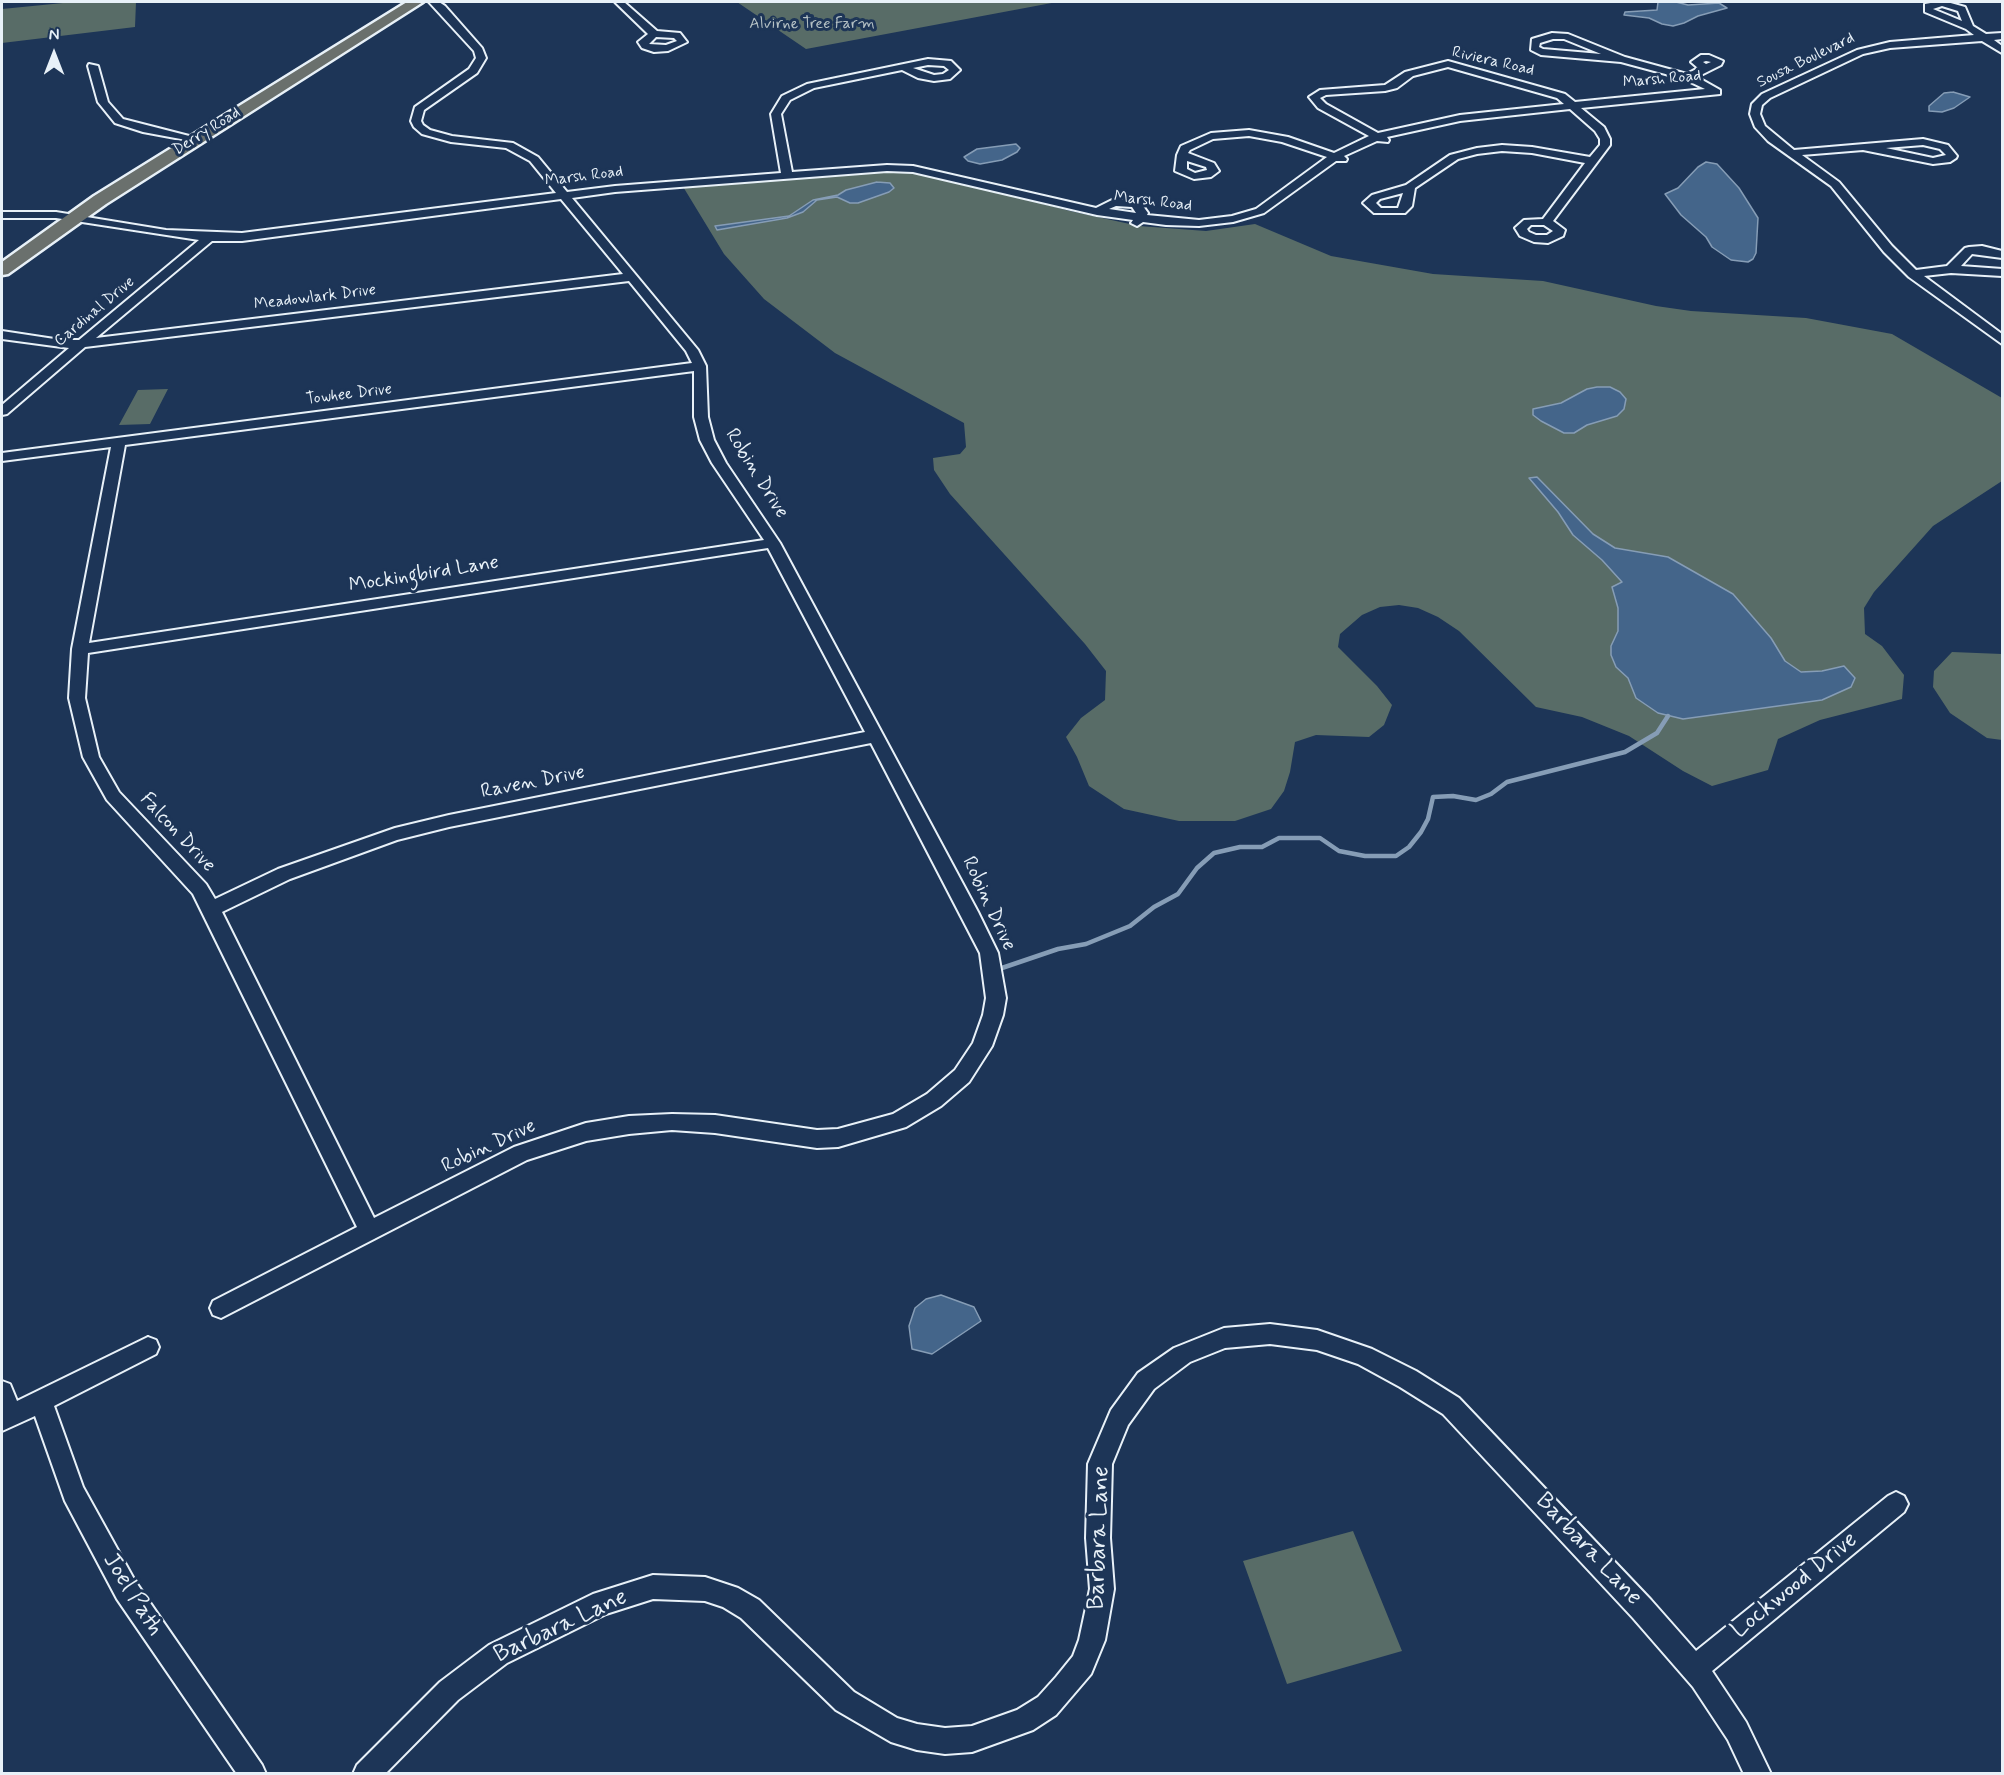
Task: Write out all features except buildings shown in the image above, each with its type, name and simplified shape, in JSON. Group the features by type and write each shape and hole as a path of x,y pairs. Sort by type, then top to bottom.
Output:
{"main road":[{"name":"Derry Road","path":"2,270 72,218 416,2"}],"street":[{"path":"433,2 439,4 472,42 481,58 473,71 419,109 416,121 419,127 437,136 497,142 518,149 534,159 692,350 700,366"},
{"path":"619,2 654,34"},
{"path":"1970,27 2002,50"},
{"path":"1621,59 1541,52 1534,48 1535,40 1565,36 1621,59 1688,77 1705,68"},
{"name":"Sousa Boulevard","path":"2002,36 1874,48 1766,96 1756,107 1756,120 1767,135 1835,184 1888,249 1913,274 2002,340"},
{"name":"Riviera Road","path":"1382,139 1322,106 1314,97 1324,92 1385,88 1393,86 1409,74 1449,64 1553,92 1577,108"},
{"path":"93,66 103,102 114,118 133,127 193,140"},
{"path":"787,175 776,114 786,98 811,86 903,68"},
{"name":"Marsh Road","path":"2,215 56,215 209,237 261,235 669,184 880,168 913,170 1097,212 1110,218 1203,228 1261,219 1283,207 1340,158 1382,139 1460,118 1577,108 1697,92 1716,92 1702,82 1688,77"},
{"path":"1546,222 1605,145 1600,129 1577,108"},
{"path":"1182,155 1185,148 1198,140 1218,134 1241,133 1274,136 1340,158"},
{"path":"1793,153 1863,147 1930,143 1949,149 1953,156 1946,160 1933,160 1863,147"},
{"path":"1410,187 1454,157 1488,149 1532,150 1592,161"},
{"path":"1097,212 1109,203 1128,202 1139,206 1142,213 1139,221"},
{"name":"Cardinal Drive","path":"2,411 209,237"},
{"path":"1951,269 1969,251 1982,250 2002,254"},
{"path":"1913,274 1951,269 2002,273"},
{"name":"Meadowlark Drive","path":"2,335 61,344 82,344 632,277"},
{"name":"Towhee Drive","path":"2,457 700,366"},
{"name":"Robin Drive","path":"221,1308 521,1153 586,1132 629,1125 672,1122 715,1124 796,1138 838,1138 899,1121 934,1100 955,1082 973,1061 988,1031 996,998 989,953 773,543 719,463 707,440 701,417 700,366"},
{"name":"Falcon Drive","path":"119,442 81,649 76,698 91,757 100,777 113,796 137,824 183,868 200,889 369,1230"},
{"name":"Mockingbird Lane","path":"81,649 773,543"},
{"name":"Raven Drive","path":"210,909 284,874 395,834 449,821 876,736"},
{"name":"Barbara Lane","path":"366,1773 449,1691 498,1654 602,1603 653,1587 705,1589 729,1597 750,1609 845,1701 891,1729 945,1741 972,1739 1024,1721 1047,1706 1065,1686 1082,1665 1092,1640 1102,1589 1098,1529 1100,1464 1119,1418 1146,1382 1182,1354 1224,1338 1270,1334 1317,1340 1364,1356 1408,1379 1451,1406 1642,1609 1694,1669 1737,1731 1758,1773"},
{"path":"2,1392 6,1418 148,1347"},
{"name":"Joel Path","path":"41,1401 73,1493 126,1590 253,1773"},
{"name":"Lockwood Drive","path":"1694,1669 1896,1504"}],"green space":[{"path":"73,2 136,2 135,27 2,43 2,9"},
{"name":"Alvirne Tree Farm","path":"737,2 1057,2 806,49"},
{"path":"894,170 948,179 1070,211 1139,226 1206,231 1255,224 1331,256 1433,274 1543,281 1656,306 1691,311 1806,318 1892,334 2002,398 2002,481 1933,526 1874,592 1864,608 1865,634 1882,646 1904,675 1902,699 1820,720 1778,739 1768,770 1712,786 1683,771 1629,736 1582,717 1536,707 1459,631 1438,617 1418,608 1399,605 1380,607 1362,615 1340,634 1338,647 1377,686 1392,705 1384,725 1369,737 1316,735 1295,742 1284,791 1271,809 1235,821 1179,821 1124,809 1089,786 1066,737 1081,718 1105,700 1106,671 1085,644 950,494 934,470 933,458 960,454 966,447 964,423 835,353 764,299 724,254 682,185"},
{"path":"168,389 150,424 119,425 138,390"},
{"path":"1952,652 2002,654 2002,740 1987,738 1950,713 1933,687 1934,671"},
{"path":"1353,1531 1402,1651 1287,1684 1243,1561"}],"water":[{"path":"1658,2 1688,5 1719,3 1727,8 1673,26 1649,18 1624,15 1625,12 1657,10"},
{"path":"1953,92 1970,97 1954,108 1942,112 1929,111 1929,106 1944,93"},
{"path":"1016,144 1020,148 1017,152 1002,160 980,164 968,161 964,157 977,149"},
{"path":"1706,162 1717,164 1739,188 1758,218 1756,253 1748,262 1731,260 1712,247 1706,237 1681,215 1665,194 1678,188"},
{"path":"877,182 890,183 894,188 858,203 850,203 837,197 817,200 803,212 787,218 717,230 715,226 789,216 813,200 838,195 846,190"},
{"path":"1610,387 1620,392 1626,399 1624,409 1617,416 1587,425 1574,433 1564,433 1533,415 1533,409 1561,403 1587,389"},
{"path":"1537,477 1593,534 1615,548 1668,557 1733,594 1771,638 1785,661 1801,672 1822,671 1844,666 1855,678 1851,687 1822,700 1683,719 1658,713 1636,698 1628,678 1616,667 1611,655 1611,646 1618,631 1618,608 1612,587 1622,582 1602,560 1573,535 1558,512 1529,478"},
{"path":"941,1295 974,1307 981,1321 932,1354 912,1349 909,1326 915,1308 926,1299"}],"waterway":[{"path":"999,969 1058,949 1086,944 1130,926 1154,907 1178,894 1197,868 1214,853 1240,847 1262,847 1279,838 1320,838 1339,851 1365,856 1396,856 1409,847 1421,832 1428,819 1433,797 1453,796 1476,800 1491,794 1507,782 1625,752 1657,733 1668,716"}]}
